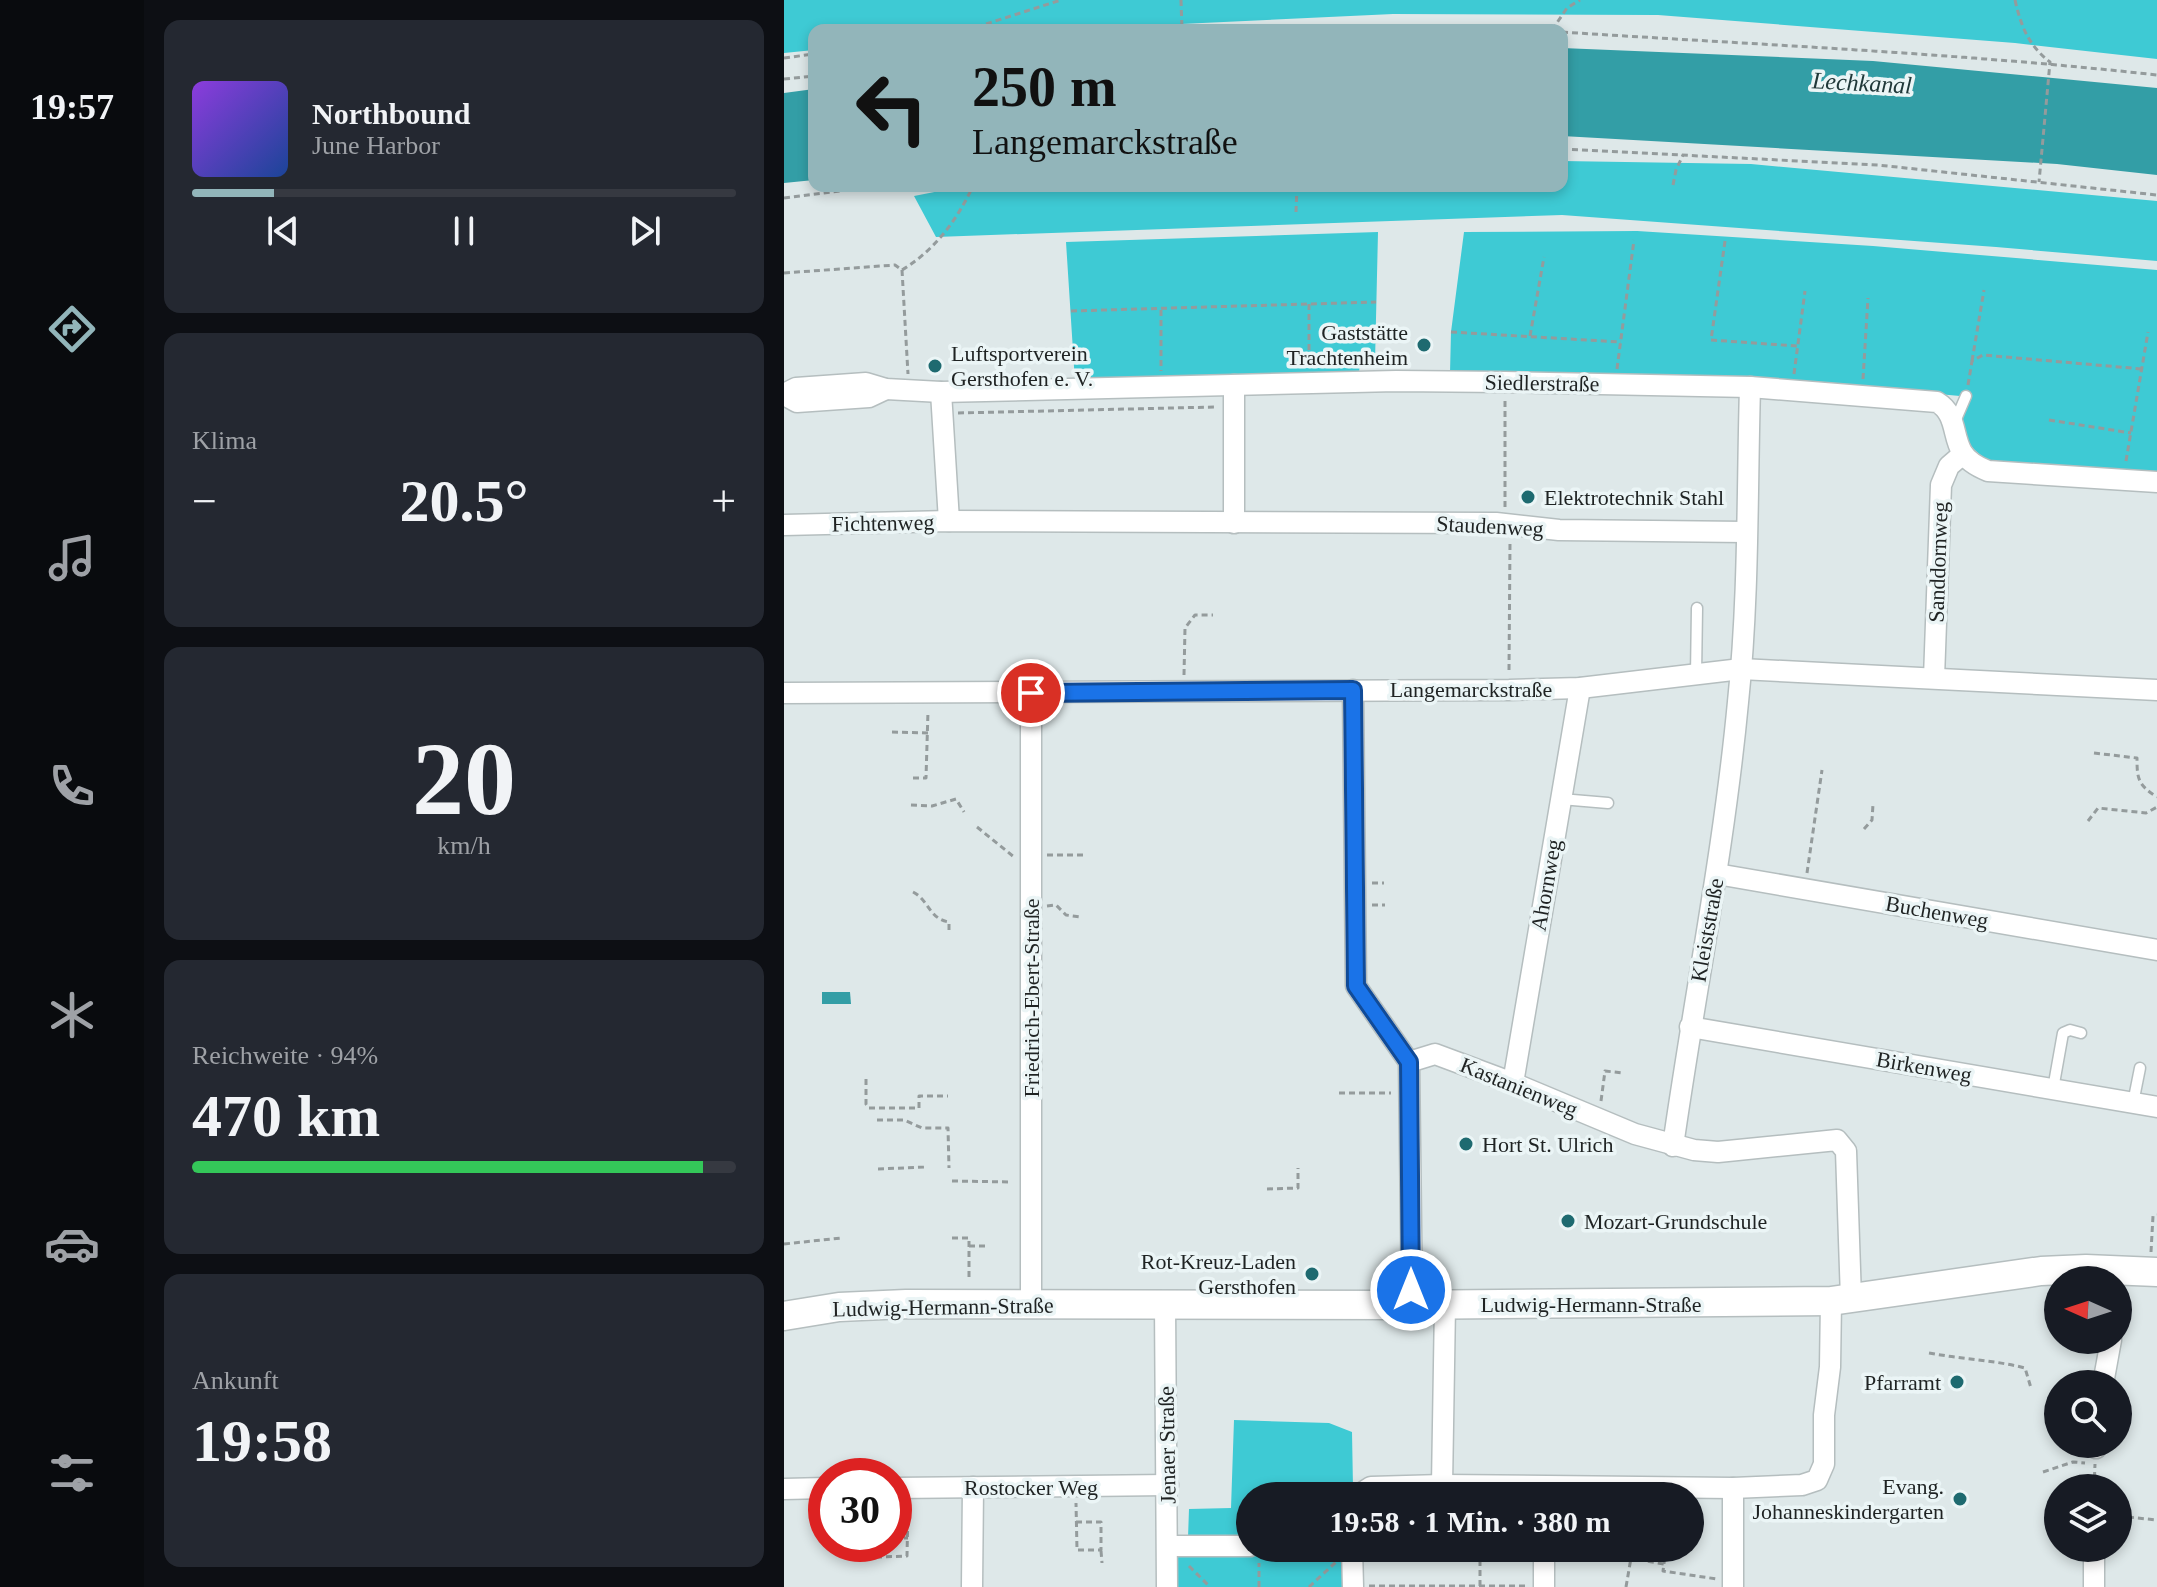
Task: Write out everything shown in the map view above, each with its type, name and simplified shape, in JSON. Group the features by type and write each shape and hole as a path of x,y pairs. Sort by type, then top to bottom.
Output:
{"street":[{"name":"Siedlerstraße","path":"784,395 796,388 866,383 886,389 941,392 1309,383 1505,382 1750,387 1937,402 1945,407 1954,425"},
{"path":"1234,385 1234,523"},
{"name":"Kleiststraße","path":"1673,1146 1717,874 1741,669 1750,387"},
{"name":"Fichtenweg","path":"784,525 949,521 941,392"},
{"path":"1954,425 1963,454 1973,464 1997,473 2157,482"},
{"name":"Sanddornweg","path":"1934,678 1941,485 1949,466 1963,454"},
{"name":"Staudenweg","path":"949,521 1505,523 1559,530 1746,532"},
{"name":"Langemarckstraße","path":"784,693 1509,690 1580,688 1741,669 2157,690"},
{"name":"Ahornweg","path":"1513,1083 1580,688"},
{"path":"1353,690 1356,986 1409,1062 1412,1305"},
{"name":"Friedrich-Ebert-Straße","path":"1031,693 1031,1304"},
{"name":"Buchenweg","path":"1717,874 2157,950"},
{"name":"Birkenweg","path":"1690,1027 2157,1107"},
{"name":"Kastanienweg","path":"1409,1062 1435,1054 1673,1146"},
{"path":"1673,1146 1718,1152 1837,1140 1846,1151 1841,1300 1824,1415 1824,1464 1817,1480 1802,1485 1704,1488"},
{"name":"Ludwig-Hermann-Straße","path":"2132,1270 2154,1264"},
{"name":"Ludwig-Hermann-Straße","path":"784,1316 839,1307 1031,1304 1445,1305 1841,1300 2012,1274 2044,1274"},
{"name":"Jenaer Straße","path":"1165,1304 1167,1587"},
{"path":"1442,1482 1445,1305"},
{"name":"Rostocker Weg","path":"912,1488 1168,1485"},
{"path":"972,1587 973,1487"},
{"path":"784,1489 808,1488"},
{"path":"1733,1488 1733,1584"},
{"path":"1168,1546 1236,1552"},
{"path":"1350,1562 1353,1586"},
{"path":"1544,1562 1544,1587"},
{"path":"2094,1562 2094,1587"}],"lane":[{"path":"1954,425 1966,396"},
{"path":"1696,675 1697,608"},
{"path":"1561,799 1608,803"},
{"path":"2053,1089 2063,1033 2070,1030 2081,1033"},
{"path":"2133,1103 2140,1068"}],"path":[{"path":"986,24 1061,0"},
{"path":"1181,0 1182,24"},
{"path":"1556,24 1567,8 1580,0"},
{"path":"2015,0 2021,28 2036,51 2050,62"},
{"path":"1568,32 2050,62 2157,75"},
{"path":"784,58 808,55"},
{"path":"2039,182 2050,62"},
{"path":"784,79 808,77"},
{"path":"1568,149 1878,165 2157,195"},
{"path":"1673,185 1684,154"},
{"path":"784,198 831,192"},
{"path":"902,270 924,257 962,209 970,192"},
{"path":"1296,212 1297,192"},
{"path":"1615,384 1634,240"},
{"path":"1725,241 1711,340 1797,346"},
{"path":"1530,336 1544,257"},
{"path":"784,273 895,265 902,270"},
{"path":"858,268 858,274"},
{"path":"902,270 909,390"},
{"path":"807,272 808,281"},
{"path":"1966,396 1984,290"},
{"path":"1792,390 1805,291"},
{"path":"1862,395 1868,298"},
{"path":"1071,311 1376,302"},
{"path":"1309,304 1309,383"},
{"path":"1161,309 1161,386"},
{"path":"1451,332 1621,342"},
{"path":"2122,481 2148,332"},
{"path":"1972,361 1983,355 2142,369"},
{"path":"1505,382 1505,523 1510,537 1509,690"},
{"path":"942,414 1233,406"},
{"path":"2049,420 2131,433"},
{"path":"1184,691 1185,628 1195,615 1213,615"},
{"path":"913,778 926,778 929,693"},
{"path":"892,732 928,733"},
{"path":"2094,753 2137,758 2137,778 2146,790 2157,797"},
{"path":"1804,889 1822,770"},
{"path":"911,805 932,806 956,799 964,812"},
{"path":"1864,829 1872,820 1873,804"},
{"path":"2088,821 2098,808 2146,813 2157,807"},
{"path":"977,827 1017,860 1083,855"},
{"path":"913,892 922,897 931,914 939,921 949,922 949,934"},
{"path":"1031,907 1056,905 1066,915 1081,917"},
{"path":"1599,1119 1605,1071 1623,1073"},
{"path":"866,1079 866,1104 869,1108 919,1108 919,1096 948,1096"},
{"path":"1339,1093 1409,1092"},
{"path":"877,1120 904,1120 922,1128 948,1128 949,1168"},
{"path":"878,1169 927,1167"},
{"path":"1267,1189 1298,1188 1298,1168"},
{"path":"952,1181 1031,1183"},
{"path":"2154,1264 2153,1216 2157,1215"},
{"path":"784,1244 841,1238"},
{"path":"952,1238 969,1238 969,1290"},
{"path":"969,1246 987,1246"},
{"path":"1929,1353 2025,1368 2031,1388"},
{"path":"2043,1472 2082,1458"},
{"path":"1077,1487 1077,1550 1101,1550"},
{"path":"2132,1517 2157,1520"},
{"path":"1076,1522 1101,1522 1102,1563"},
{"path":"1255,1562 1259,1587"},
{"path":"1309,1587 1336,1562"},
{"path":"1480,1562 1480,1586"},
{"path":"1626,1587 1630,1562"},
{"path":"1653,1562 1664,1564 1663,1571 1733,1584"},
{"path":"1189,1565 1210,1587"},
{"path":"1353,1586 1544,1587"}],"shaded area":[{"path":"784,0 2157,0 2157,59 2015,43 1658,15 1393,14 1180,24 808,24 808,51 784,53"},
{"path":"1568,161 1751,164 2157,201 2157,261 1562,215 936,237 914,196 934,192 1568,192"},
{"path":"1637,231 1873,246 2157,270 2157,473 1992,462 1981,456 1969,442 1960,396 1786,380 1450,373 1451,332 1464,232"},
{"path":"1378,232 1375,362 1360,362 1359,373 1075,382 1066,242"},
{"path":"1234,1420 1329,1423 1352,1432 1353,1482 1236,1482 1236,1538 1188,1538 1189,1509 1231,1508"},
{"path":"1176,1552 1236,1552 1236,1562 1347,1562 1348,1587 1176,1587"}],"water":[{"name":"Lechkanal","path":"1568,48 1873,61 2157,88 2157,175 2057,164 1568,136"},
{"path":"808,90 808,181 784,183 784,93"},
{"path":"822,992 850,992 851,1004 822,1004"}],"place":[{"name":"Gaststätte Trachtenheim","path":"1424,345"},
{"name":"Luftsportverein Gersthofen e. V.","path":"935,366"},
{"name":"Elektrotechnik Stahl","path":"1528,497"},
{"name":"Hort St. Ulrich","path":"1466,1144"},
{"name":"Mozart-Grundschule","path":"1568,1221"},
{"name":"Rot-Kreuz-Laden Gersthofen","path":"1312,1274"},
{"name":"Pfarramt","path":"1957,1382"},
{"name":"Evang. Johanneskindergarten","path":"1960,1499"}],"route":[{"path":"1031,693 1353,690 1356,986 1409,1062 1411,1290"}]}
